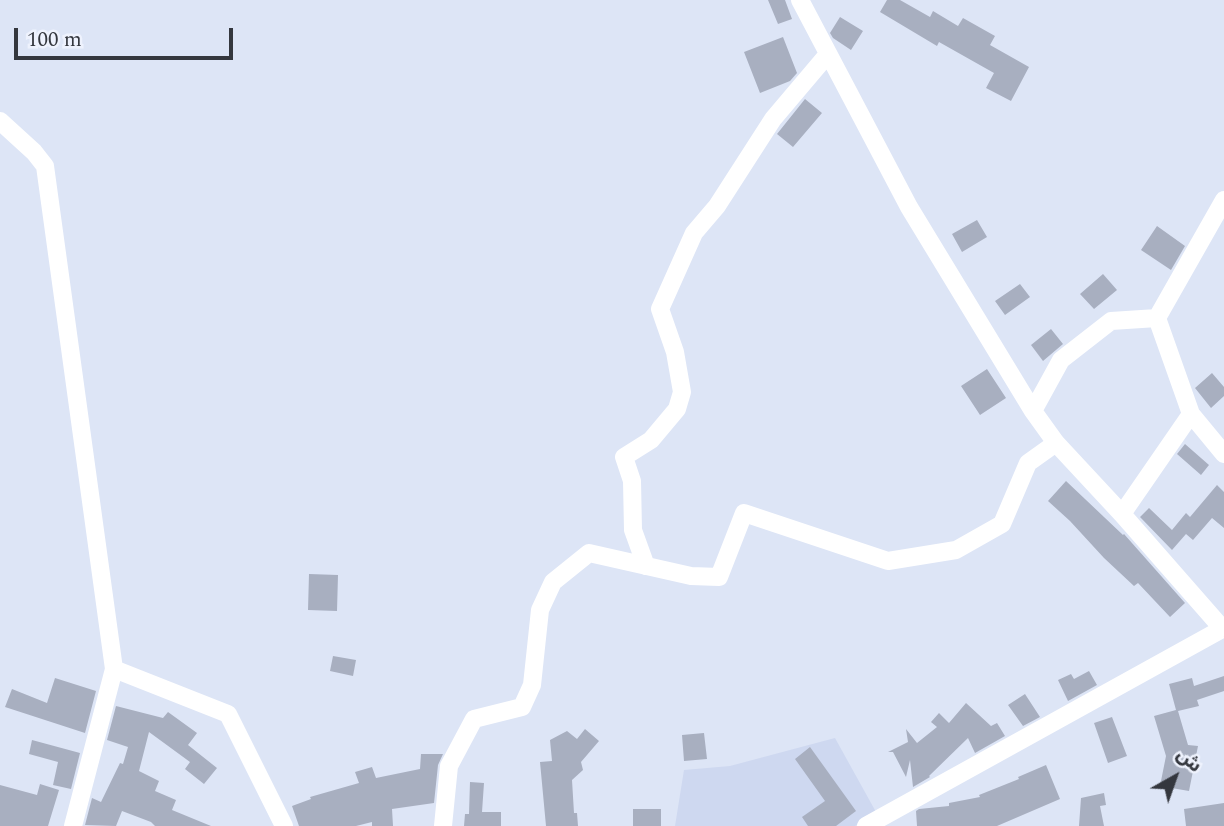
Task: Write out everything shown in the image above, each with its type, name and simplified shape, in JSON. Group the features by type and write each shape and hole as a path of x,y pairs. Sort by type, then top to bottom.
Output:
{"street":[{"path":"800,0 909,207 1033,411 1056,443 1223,628 866,826"},
{"path":"646,566 633,530 632,481 624,457 651,440 677,409 682,392 675,352 660,309 694,233 716,206 773,119 828,54"},
{"path":"0,121 34,152 45,166 114,669 73,826"},
{"path":"1224,200 1157,318 1191,414 1224,454"},
{"path":"1033,411 1061,360 1111,321 1157,318"},
{"path":"1122,514 1191,414"},
{"path":"443,826 449,766 474,719 522,707 532,685 540,610 553,582 589,553 691,576 719,578 744,513 888,561 956,550 1002,524 1028,463 1056,443"},
{"path":"114,669 228,714 284,826"}],"shaded area":[{"path":"835,738 876,812 855,826 675,826 684,770 730,766"}],"building":[{"path":"768,0 785,0 792,19 778,24"},
{"path":"887,0 900,0 930,17 933,11 958,26 963,18 995,36 990,45 1029,67 1011,101 986,88 994,73 939,42 937,46 880,12"},
{"path":"840,17 863,31 851,50 830,33"},
{"path":"783,37 797,73 790,81 760,93 744,52"},
{"path":"805,99 822,113 793,147 777,134"},
{"path":"977,220 987,237 962,252 952,234"},
{"path":"1157,226 1185,246 1171,270 1141,250"},
{"path":"1103,274 1117,290 1094,309 1080,294"},
{"path":"1020,284 1030,297 1005,315 995,301"},
{"path":"1051,329 1063,344 1043,361 1031,345"},
{"path":"987,369 1006,398 980,415 961,386"},
{"path":"1212,373 1224,387 1224,396 1211,408 1195,388"},
{"path":"1185,444 1209,465 1201,475 1177,454"},
{"path":"1066,481 1124,534 1185,603 1170,617 1138,583 1134,586 1104,558 1048,501"},
{"path":"1217,485 1224,492 1224,528 1212,518 1193,540 1186,534 1172,550 1140,517 1149,508 1172,530 1186,513 1190,517"},
{"path":"309,574 338,575 337,611 308,610"},
{"path":"333,656 356,660 353,676 330,671"},
{"path":"1089,671 1097,685 1068,701 1058,680 1071,674 1074,679"},
{"path":"1224,676 1224,691 1197,700 1199,706 1178,711 1188,745 1198,746 1189,791 1160,786 1166,756 1154,716 1176,710 1169,684 1192,678 1194,686"},
{"path":"55,678 96,691 85,733 5,707 12,689 47,703"},
{"path":"1025,694 1040,717 1023,726 1008,705"},
{"path":"966,703 991,726 997,723 1005,736 975,753 968,738 930,777 913,787 910,760 906,777 893,752 888,752 908,742 906,729 917,743 937,727 931,722 939,713 949,723"},
{"path":"116,706 163,718 168,712 197,733 188,745 217,768 204,784 185,769 190,762 149,732 139,771 159,781 155,791 176,800 172,810 211,826 155,826 122,811 116,826 85,825 92,798 101,802 120,763 123,764 128,747 107,740"},
{"path":"1112,717 1127,756 1108,763 1094,723"},
{"path":"585,729 599,741 581,762 583,770 572,780 574,813 577,813 578,826 546,826 540,762 552,761 550,740 567,731 577,739"},
{"path":"704,733 707,759 684,761 682,735"},
{"path":"32,740 80,753 71,789 53,785 58,762 29,754"},
{"path":"810,747 856,811 836,826 808,826 802,817 825,801 795,759"},
{"path":"421,754 443,754 438,765 434,803 392,809 393,826 372,826 372,822 356,826 299,826 292,806 311,799 310,797 359,783 355,772 372,767 376,778 420,769"},
{"path":"1046,765 1060,799 997,826 917,826 916,811 919,809 949,806 949,803 980,797 979,795"},
{"path":"470,782 484,783 482,812 501,812 501,826 464,826 465,814 469,814"},
{"path":"40,784 59,790 48,826 0,826 0,785 37,795"},
{"path":"1104,793 1106,805 1100,806 1104,826 1079,826 1081,798"},
{"path":"1224,803 1224,826 1186,826 1184,809"},
{"path":"633,809 661,809 661,826 633,826"}]}
